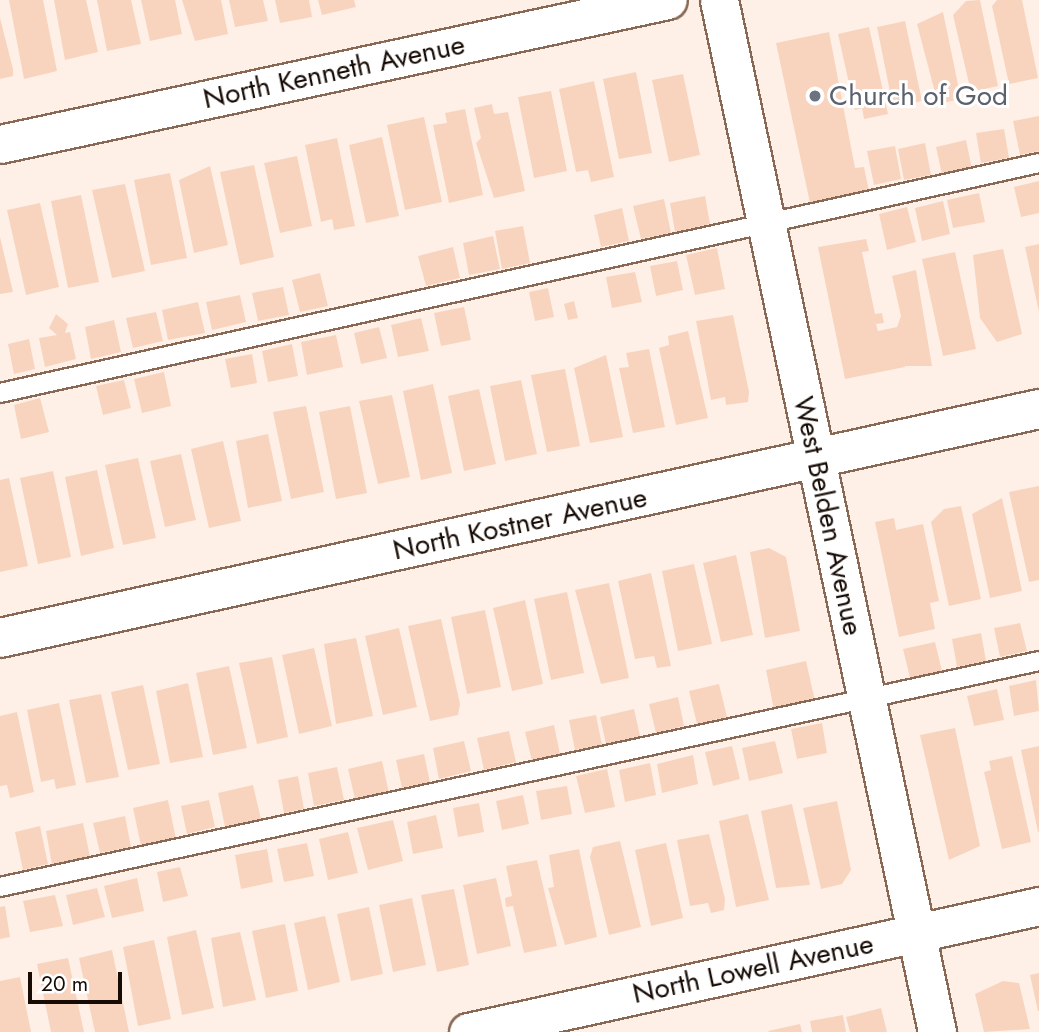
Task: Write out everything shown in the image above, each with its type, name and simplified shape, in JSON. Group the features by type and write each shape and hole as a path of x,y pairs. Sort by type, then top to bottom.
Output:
{"street":[{"name":"North Kenneth Avenue","path":"0,144 668,0"},
{"name":"West Belden Avenue","path":"719,0 937,1032"},
{"name":"North Kostner Avenue","path":"0,638 1039,410"},
{"name":"North Lowell Avenue","path":"468,1032 1039,906"}],"lane":[{"path":"0,393 1039,163"},
{"path":"0,887 1039,661"}],"building":[{"path":"9,0 43,0 57,71 24,79"},
{"path":"54,0 86,0 98,52 65,60"},
{"path":"97,0 131,0 141,44 107,51"},
{"path":"141,0 175,0 182,34 150,41"},
{"path":"182,0 221,0 228,34 195,41"},
{"path":"229,0 263,0 268,21 235,27"},
{"path":"275,0 309,0 312,17 280,23"},
{"path":"318,0 354,0 356,7 322,15"},
{"path":"980,0 998,86 971,92 953,15 966,1"},
{"path":"997,0 1022,0 1038,78 1009,84 992,6"},
{"path":"943,12 961,99 938,104 917,24"},
{"path":"0,18 13,76 0,79"},
{"path":"905,21 922,101 893,107 877,27"},
{"path":"869,27 888,114 864,119 862,108 855,110 838,34"},
{"name":"Church of God","path":"829,32 855,168 864,167 869,191 810,203 776,43"},
{"path":"636,72 652,153 619,159 603,79"},
{"path":"683,74 700,155 669,162 652,80"},
{"path":"594,81 614,177 591,182 588,170 576,172 559,89"},
{"path":"551,91 567,171 534,178 518,97"},
{"path":"492,104 494,114 508,112 525,191 494,198 476,143 481,138 474,108"},
{"path":"465,109 483,195 449,203 433,125 447,123 445,113"},
{"path":"1039,116 1039,151 1020,155 1013,121"},
{"path":"424,117 442,202 405,210 387,125"},
{"path":"1004,129 1009,158 981,163 976,133"},
{"path":"382,137 399,216 366,223 349,145"},
{"path":"337,138 355,226 334,230 332,219 321,222 305,145"},
{"path":"966,140 972,169 942,175 936,147"},
{"path":"925,143 931,175 904,180 898,149"},
{"path":"895,146 901,179 874,185 867,151"},
{"path":"297,156 312,226 280,233 264,163"},
{"path":"254,165 274,257 240,265 220,172"},
{"path":"210,166 228,245 194,253 179,180"},
{"path":"170,173 187,258 151,265 134,180"},
{"path":"1039,181 1039,213 1021,217 1014,187"},
{"path":"125,184 145,271 112,278 92,190"},
{"path":"979,193 985,222 953,228 947,200"},
{"path":"81,195 99,282 68,288 51,201"},
{"path":"705,196 710,224 675,232 670,203"},
{"path":"664,199 671,233 641,239 633,206"},
{"path":"943,201 950,234 922,241 915,208"},
{"path":"40,203 59,287 26,295 7,210"},
{"path":"907,207 916,242 887,250 879,214"},
{"path":"622,208 629,241 601,247 594,215"},
{"path":"523,226 530,263 502,269 495,231"},
{"path":"493,236 500,269 469,275 463,243"},
{"path":"0,237 13,292 0,294"},
{"path":"866,239 869,251 862,252 875,314 882,313 884,323 876,324 878,331 897,327 901,316 892,276 916,270 932,366 905,366 904,357 905,367 845,379 818,247"},
{"path":"1039,244 1039,312 1025,247"},
{"path":"453,247 460,278 426,286 418,256"},
{"path":"717,248 725,289 695,295 686,255"},
{"path":"1003,249 1022,334 997,342 980,318 973,255"},
{"path":"955,252 976,349 943,356 922,259"},
{"path":"677,261 683,290 656,296 650,266"},
{"path":"635,272 642,302 612,308 606,277"},
{"path":"320,273 328,306 300,312 292,280"},
{"path":"283,287 289,315 258,321 252,293"},
{"path":"548,288 554,317 535,321 529,292"},
{"path":"240,295 246,322 212,330 206,302"},
{"path":"574,301 578,318 568,320 564,304"},
{"path":"198,302 205,333 168,340 162,310"},
{"path":"464,307 471,340 441,346 434,313"},
{"path":"156,312 163,341 133,348 126,318"},
{"path":"56,314 68,324 65,333 70,332 76,359 45,367 39,338 57,335 49,328"},
{"path":"733,315 749,392 748,402 726,405 725,397 711,400 696,321"},
{"path":"421,318 429,351 398,357 391,325"},
{"path":"114,320 121,352 91,359 85,327"},
{"path":"379,327 387,358 361,364 354,333"},
{"path":"688,331 708,418 676,425 659,348 669,345 668,336"},
{"path":"336,335 343,367 307,375 301,342"},
{"path":"29,339 35,369 14,374 8,344"},
{"path":"292,344 298,376 268,382 262,351"},
{"path":"649,349 665,427 633,433 619,368 629,367 626,353"},
{"path":"252,354 257,383 231,388 225,359"},
{"path":"606,355 623,437 590,443 574,368"},
{"path":"565,369 580,446 547,452 531,375"},
{"path":"164,372 171,406 142,413 134,379"},
{"path":"124,380 131,408 103,415 96,386"},
{"path":"521,380 537,454 505,461 490,386"},
{"path":"433,384 452,473 421,480 403,391"},
{"path":"479,389 496,464 464,471 448,396"},
{"path":"392,395 410,477 378,484 359,401"},
{"path":"40,398 49,432 21,439 14,405"},
{"path":"306,406 324,492 291,499 273,412"},
{"path":"350,406 367,493 336,499 319,412"},
{"path":"268,434 282,501 248,508 236,441"},
{"path":"223,441 241,521 209,528 191,449"},
{"path":"181,454 196,520 165,527 150,461"},
{"path":"138,458 156,538 123,545 105,465"},
{"path":"97,470 114,548 81,556 65,477"},
{"path":"53,471 71,557 38,564 20,478"},
{"path":"9,478 28,566 0,572 0,480"},
{"path":"1039,486 1039,580 1029,582 1009,492"},
{"path":"1002,498 1022,591 990,598 972,514"},
{"path":"961,506 981,599 949,606 931,522 944,509"},
{"path":"894,518 896,530 923,524 939,601 930,603 935,629 899,637 875,522"},
{"path":"769,548 786,557 800,631 765,638 750,552"},
{"path":"736,555 753,635 721,642 703,563"},
{"path":"694,564 712,644 678,651 662,571"},
{"path":"651,573 671,666 657,668 654,656 635,659 618,581"},
{"path":"609,583 629,678 601,684 575,590"},
{"path":"567,592 584,673 551,680 534,599"},
{"path":"525,600 543,684 512,691 493,608"},
{"path":"485,610 501,687 467,694 451,617"},
{"path":"441,619 460,704 458,715 430,721 408,626"},
{"path":"1020,623 1027,651 1000,657 994,628"},
{"path":"399,628 417,707 383,715 365,636"},
{"path":"981,633 986,661 957,667 952,639"},
{"path":"356,638 373,716 336,724 324,644"},
{"path":"935,642 942,671 910,678 903,649"},
{"path":"314,648 332,726 299,734 282,655"},
{"path":"272,657 288,737 257,744 239,663"},
{"path":"806,661 815,701 774,710 766,670"},
{"path":"229,666 247,748 213,755 196,673"},
{"path":"1036,680 1039,711 1014,716 1009,686"},
{"path":"188,683 203,757 170,763 156,691"},
{"path":"719,684 727,717 697,724 689,691"},
{"path":"143,685 160,764 128,770 111,692"},
{"path":"997,689 1004,720 974,726 967,696"},
{"path":"101,694 119,777 86,783 69,700"},
{"path":"678,697 684,726 656,733 649,704"},
{"path":"59,703 76,785 56,789 54,779 41,782 27,710"},
{"path":"634,709 640,736 606,744 600,717"},
{"path":"17,712 34,792 10,798 7,785 0,786 0,716"},
{"path":"596,715 602,745 575,750 569,720"},
{"path":"822,723 827,753 797,759 791,729"},
{"path":"554,725 560,754 532,761 525,732"},
{"path":"955,728 980,846 949,860 920,735"},
{"path":"509,731 516,762 484,770 477,738"},
{"path":"464,741 471,771 439,779 433,748"},
{"path":"775,741 783,773 749,781 742,748"},
{"path":"732,746 740,779 713,786 705,752"},
{"path":"1039,746 1039,832 1038,832 1021,750"},
{"path":"424,754 430,782 402,788 396,760"},
{"path":"693,755 698,784 662,793 657,764"},
{"path":"1012,756 1031,842 1002,849 984,772 991,770 989,761"},
{"path":"382,761 389,793 355,799 348,769"},
{"path":"650,763 656,795 625,802 619,770"},
{"path":"337,767 344,800 314,806 308,773"},
{"path":"607,769 615,807 585,813 576,776"},
{"path":"298,776 304,809 284,813 278,780"},
{"path":"253,785 261,819 225,827 218,793"},
{"path":"567,786 572,814 541,820 536,791"},
{"path":"523,795 529,824 502,830 496,801"},
{"path":"168,800 176,839 141,846 133,808"},
{"path":"209,800 215,827 187,834 181,806"},
{"path":"837,801 851,870 842,884 821,889 803,808"},
{"path":"479,803 484,832 458,837 453,808"},
{"path":"792,804 810,885 776,888 761,811"},
{"path":"748,814 769,900 736,907 719,821"},
{"path":"436,815 443,848 413,854 407,822"},
{"path":"125,816 131,847 100,853 93,823"},
{"path":"393,820 403,861 368,870 357,828"},
{"path":"83,823 90,857 52,865 46,831"},
{"path":"40,826 48,864 23,870 15,832"},
{"path":"348,832 358,873 328,880 319,839"},
{"path":"709,834 725,899 724,910 711,913 708,903 690,906 677,840"},
{"path":"620,841 641,927 609,935 590,857 593,847"},
{"path":"307,843 314,876 284,882 277,849"},
{"path":"666,843 683,918 651,926 635,850"},
{"path":"267,849 273,882 241,889 235,855"},
{"path":"579,849 597,937 565,945 548,888 554,887 549,855"},
{"path":"537,860 557,946 524,953 513,906 506,907 505,898 512,896 506,866"},
{"path":"180,867 188,896 163,902 157,872"},
{"path":"137,878 144,911 112,918 104,886"},
{"path":"496,878 511,946 477,954 463,885"},
{"path":"97,888 105,917 73,925 66,895"},
{"path":"454,889 469,965 437,972 421,895"},
{"path":"55,895 63,926 30,932 23,901"},
{"path":"412,898 426,965 393,972 379,905"},
{"path":"5,906 10,937 0,939 0,907"},
{"path":"369,907 383,974 351,981 337,914"},
{"path":"325,916 340,982 308,990 294,923"},
{"path":"285,924 298,991 266,998 252,931"},
{"path":"196,930 214,1008 182,1015 167,937"},
{"path":"240,932 256,1000 223,1007 211,938"},
{"path":"154,940 171,1019 138,1026 123,947"},
{"path":"112,950 129,1032 95,1032 79,958"},
{"path":"68,958 84,1032 51,1032 37,964"},
{"path":"1039,973 1039,1011 1038,1011 1030,975"},
{"path":"20,977 31,1032 0,1032 0,981"},
{"path":"1003,981 1019,983 1030,1029 984,1032 975,994"},
{"path":"881,1008 887,1032 850,1032 846,1017"},
{"path":"843,1015 846,1032 812,1032 810,1021"},
{"path":"800,1024 802,1032 768,1031"}],"place":[{"name":"Church of God","path":"815,96"}]}
